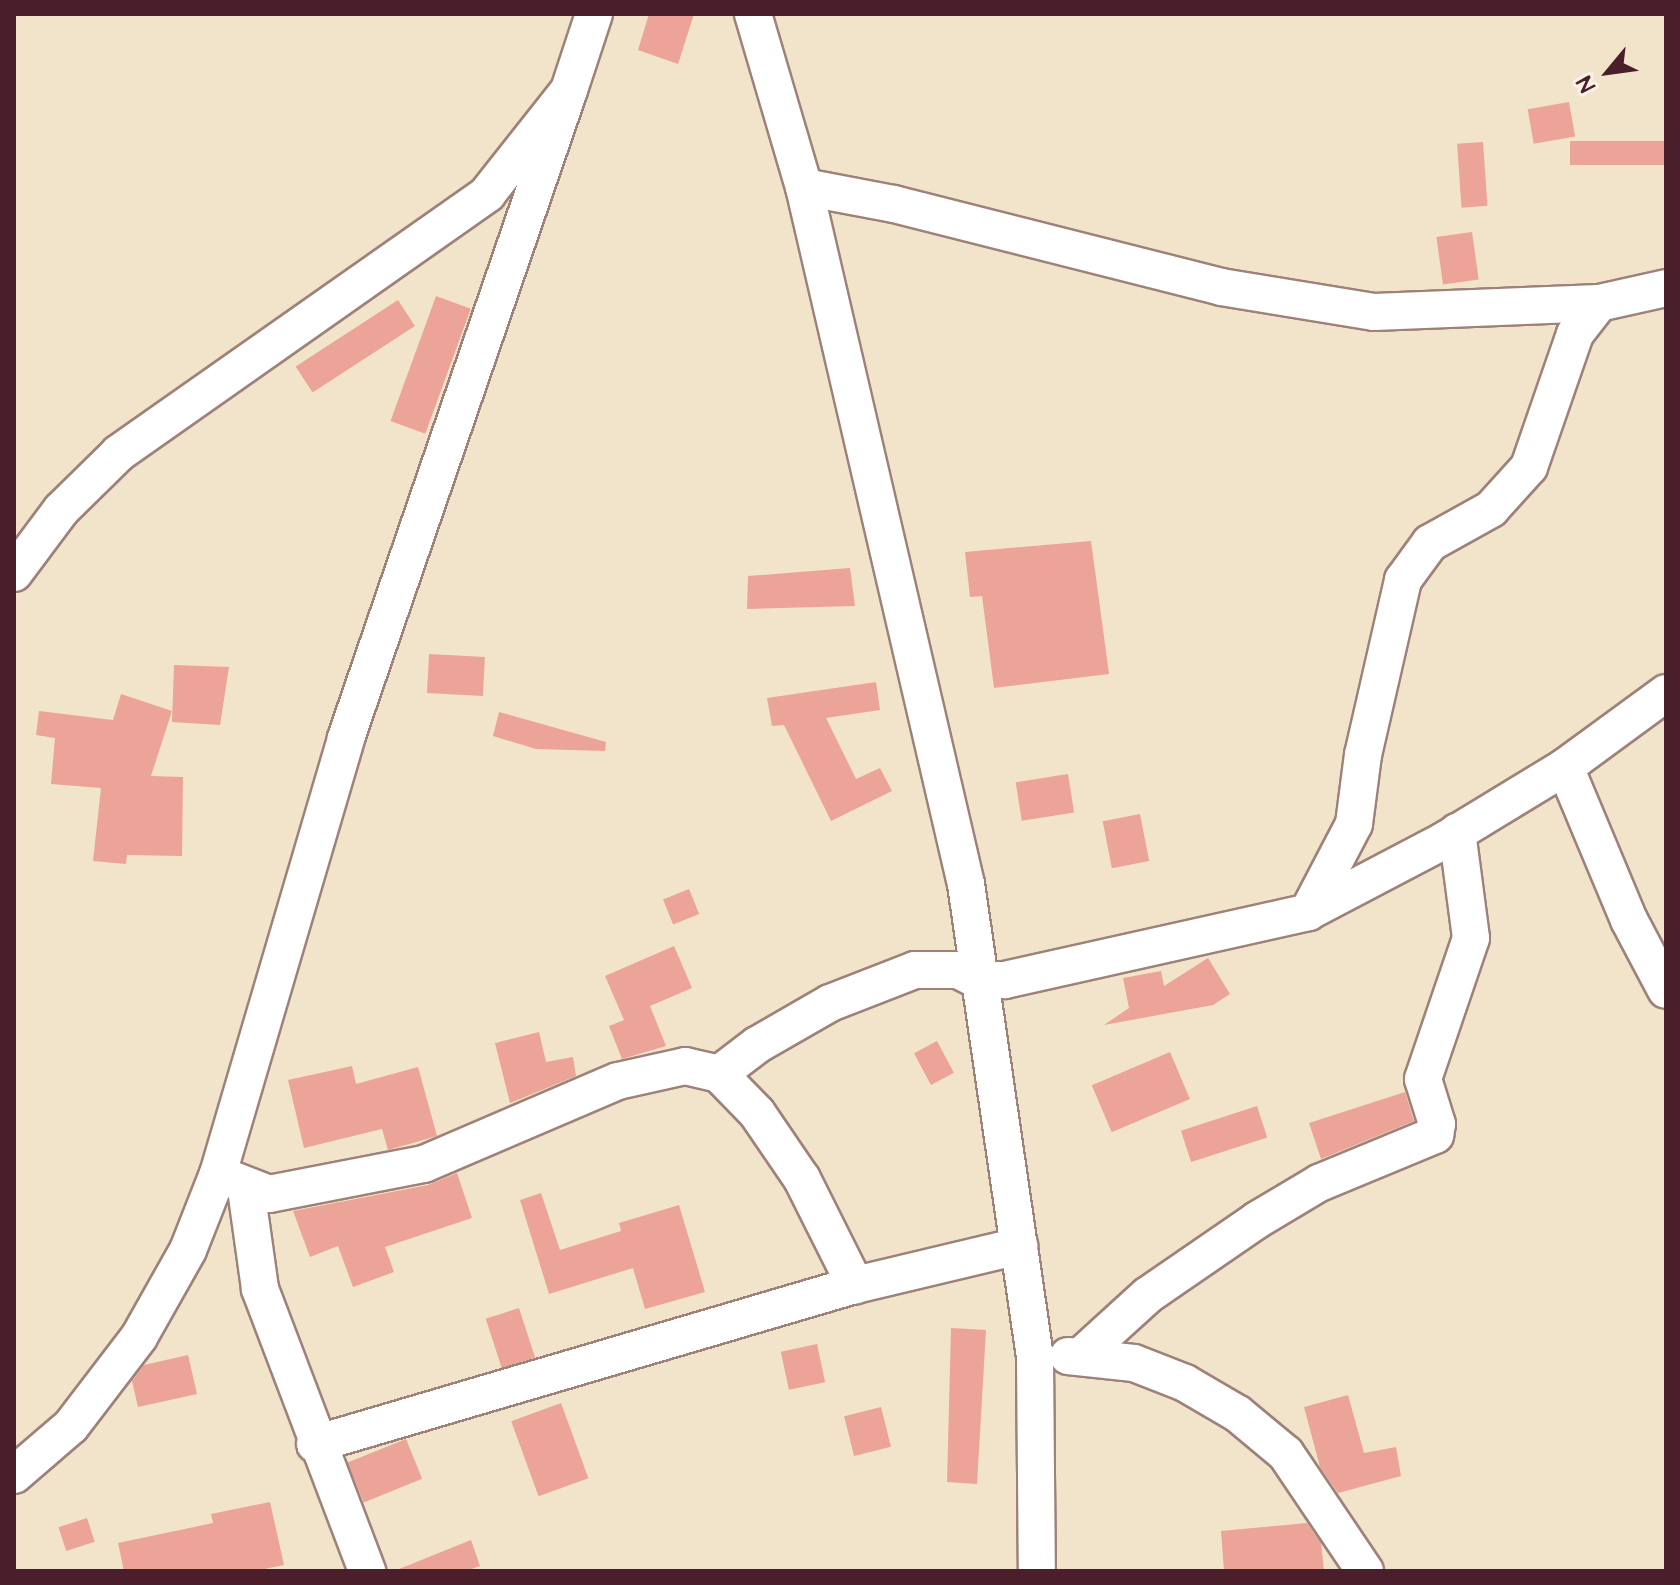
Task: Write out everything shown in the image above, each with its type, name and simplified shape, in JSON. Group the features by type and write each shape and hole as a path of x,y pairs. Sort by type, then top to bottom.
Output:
{"street":[{"path":"753,14 804,187 953,820 1035,1359 1037,1571"},
{"path":"14,1475 71,1426 139,1337 188,1250 232,1182 346,738 569,90 583,17"},
{"path":"14,573 61,510 119,453 487,194 569,90"},
{"path":"804,187 894,204 1221,287 1374,312 1599,303 1666,288"},
{"path":"1308,912 1354,824 1363,755 1403,580 1430,543 1491,509 1529,467 1575,334 1599,303"},
{"path":"719,1074 796,1021 877,982 937,968 958,970 978,980 1031,976 1308,912 1457,832 1565,767 1666,693"},
{"path":"1565,767 1629,920 1666,990"},
{"path":"1082,1355 1148,1295 1257,1220 1319,1183 1435,1135 1437,1124 1423,1079 1471,938 1457,832"},
{"path":"232,1182 292,1192 424,1164 650,1071 685,1066 719,1074 757,1113 802,1179 855,1285"},
{"path":"232,1182 260,1289 315,1444 367,1571"},
{"path":"315,1444 855,1285 1019,1246"},
{"path":"1035,1359 1082,1355 1134,1363 1185,1383 1238,1414 1286,1454 1365,1571"}],"building":[{"path":"649,14 694,14 678,64 638,50"},
{"path":"1569,102 1575,136 1534,144 1528,109"},
{"path":"1570,141 1666,141 1666,165 1570,165"},
{"path":"1483,142 1487,206 1462,208 1457,144"},
{"path":"1472,232 1479,280 1443,285 1436,237"},
{"path":"436,296 471,309 425,434 391,421"},
{"path":"398,300 415,326 313,392 296,366"},
{"path":"1091,541 1109,674 994,688 982,596 970,597 965,552"},
{"path":"850,568 855,606 747,609 748,576"},
{"path":"429,654 485,657 483,696 427,693"},
{"path":"174,665 229,667 220,725 172,722"},
{"path":"876,682 880,710 826,718 856,779 880,768 892,791 831,821 784,725 772,726 767,698"},
{"path":"121,694 172,711 151,776 183,777 182,856 127,855 126,864 93,861 101,788 51,784 55,738 36,735 39,711 113,720"},
{"path":"499,712 606,742 605,751 536,749 493,736"},
{"path":"1068,774 1074,813 1022,821 1016,782"},
{"path":"1140,814 1149,861 1112,868 1103,821"},
{"path":"689,889 699,914 673,925 663,899"},
{"path":"674,946 692,988 650,1006 666,1046 622,1059 609,1026 624,1020 605,976"},
{"path":"1208,958 1230,994 1213,1005 1104,1025 1129,1008 1123,978 1161,971 1164,986"},
{"path":"539,1032 546,1062 573,1057 576,1076 510,1103 495,1043"},
{"path":"937,1041 954,1073 931,1085 914,1053"},
{"path":"1170,1052 1190,1099 1112,1132 1092,1085"},
{"path":"352,1066 356,1084 418,1067 437,1136 388,1150 382,1129 304,1148 288,1080"},
{"path":"1405,1092 1414,1121 1321,1159 1309,1123"},
{"path":"1257,1106 1267,1137 1191,1162 1181,1131"},
{"path":"457,1173 472,1218 385,1247 394,1272 353,1287 338,1246 310,1257 293,1211 428,1185"},
{"path":"541,1193 560,1250 621,1231 619,1223 679,1205 705,1292 645,1309 633,1268 549,1294 520,1200"},
{"path":"519,1308 535,1357 502,1368 486,1319"},
{"path":"951,1328 986,1330 977,1484 947,1482"},
{"path":"817,1344 825,1382 789,1390 781,1352"},
{"path":"188,1355 197,1394 138,1407 132,1381 144,1365"},
{"path":"1348,1395 1364,1453 1396,1447 1401,1476 1338,1493 1320,1467 1304,1407"},
{"path":"561,1403 588,1478 539,1496 511,1421"},
{"path":"881,1407 891,1447 854,1456 844,1416"},
{"path":"406,1439 422,1479 364,1502 348,1463"},
{"path":"270,1502 284,1565 255,1571 124,1571 118,1543 213,1523 211,1514"},
{"path":"87,1518 95,1542 66,1551 58,1527"},
{"path":"1307,1523 1321,1543 1324,1571 1224,1571 1221,1531"},
{"path":"471,1540 480,1566 466,1571 394,1571"}]}
